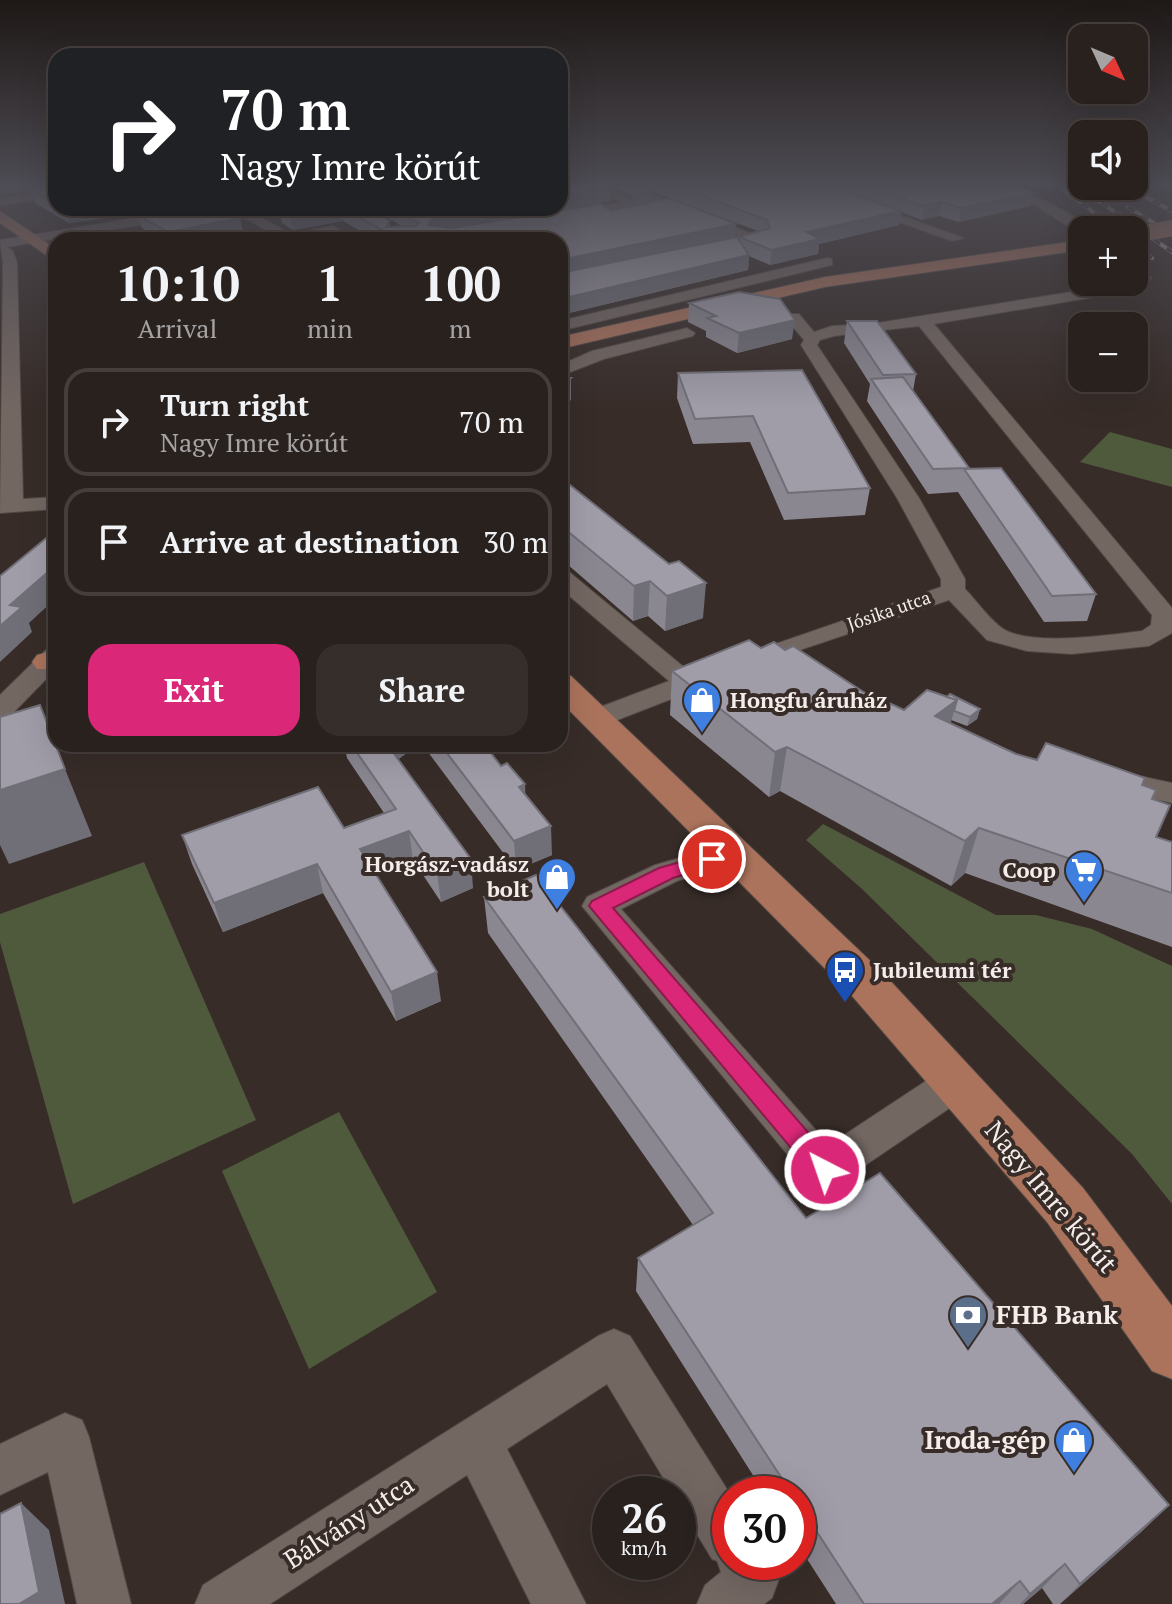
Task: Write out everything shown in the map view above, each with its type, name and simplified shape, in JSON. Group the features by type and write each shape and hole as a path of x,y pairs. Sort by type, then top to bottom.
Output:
{"main road":[{"path":"568,341 825,282 986,259"},
{"name":"Nagy Imre körút","path":"568,691 868,985 1065,1205 1172,1351"}],"street":[{"path":"3,259 6,507 48,504"},
{"path":"568,324 827,262"},
{"path":"813,339 832,331 923,321 1076,296"},
{"name":"Jósika utca","path":"597,718 686,682 925,597 953,591 953,579 908,498 809,345 813,339 793,317"},
{"path":"923,321 1164,614 1163,628 1149,638 1072,646 1027,643 996,635 953,591"},
{"path":"568,331 580,338"},
{"path":"568,368 598,355 687,333"},
{"path":"568,583 686,682"},
{"path":"773,651 801,668"},
{"path":"0,710 48,663"},
{"path":"1093,775 1172,793"},
{"path":"735,853 666,873 599,906 825,1170 955,1083"},
{"name":"Bálvány utca","path":"222,1604 614,1352 712,1512"},
{"path":"0,1470 65,1437 104,1604"},
{"path":"476,1441 559,1604"},
{"path":"724,1604 752,1580"}],"green space":[{"path":"1110,432 1172,449 1172,487 1080,462"},
{"path":"823,824 996,915 1036,915 1092,929 1172,966 1172,1204 1132,1154 862,889 806,840"},
{"path":"144,862 256,1120 73,1204 0,942 0,914"},
{"path":"339,1112 437,1292 309,1369 222,1171"}],"building":[{"path":"630,259 733,259 568,297 568,271"},
{"path":"739,292 780,299 795,320 739,333 707,318 716,316 689,303"},
{"path":"847,321 877,321 916,374 883,375"},
{"path":"802,370 870,488 788,493 753,416 695,419 678,373"},
{"path":"903,377 969,468 933,469 871,379"},
{"path":"1001,468 1096,594 1052,596 964,469"},
{"path":"568,483 669,564 679,561 706,583 667,596 650,581 634,586 568,532"},
{"path":"48,537 48,572 10,605 22,607 0,626 0,576"},
{"path":"749,640 761,648 774,642 785,650 793,646 885,706 889,703 904,710 927,690 957,700 935,716 1016,754 1037,760 1046,743 1145,778 1142,785 1156,790 1152,799 1170,805 1156,837 1172,842 1172,893 979,828 965,841 787,747 775,752 672,671"},
{"path":"950,694 980,709 970,717 954,711 957,700 947,697"},
{"path":"40,705 48,725 48,752 58,752 65,769 0,790 0,717"},
{"path":"357,752 393,752 471,859 437,873 409,831 360,849 437,972 391,992 317,864 214,903 182,835 318,787 344,828 396,809"},
{"path":"446,752 490,752 501,766 507,763 525,784 519,787 551,826 514,841"},
{"path":"536,875 806,1218 880,1173 1169,1505 1080,1584 1065,1564 1030,1594 1020,1581 992,1604 864,1604 816,1531 816,1476 780,1476 638,1258 713,1213 484,897"},
{"path":"21,1503 39,1592 19,1604 0,1604 0,1514"}],"place":[{"name":"Hongfu áruház","path":"702,734"},
{"name":"Coop","path":"1084,904"},
{"name":"Horgász-vadász bolt","path":"557,911"},
{"name":"Jubileumi tér","path":"845,1004"},
{"name":"FHB Bank","path":"968,1349"},
{"name":"Iroda-gép","path":"1074,1474"}],"route":[{"path":"712,859 666,873 599,906 825,1170"}]}
